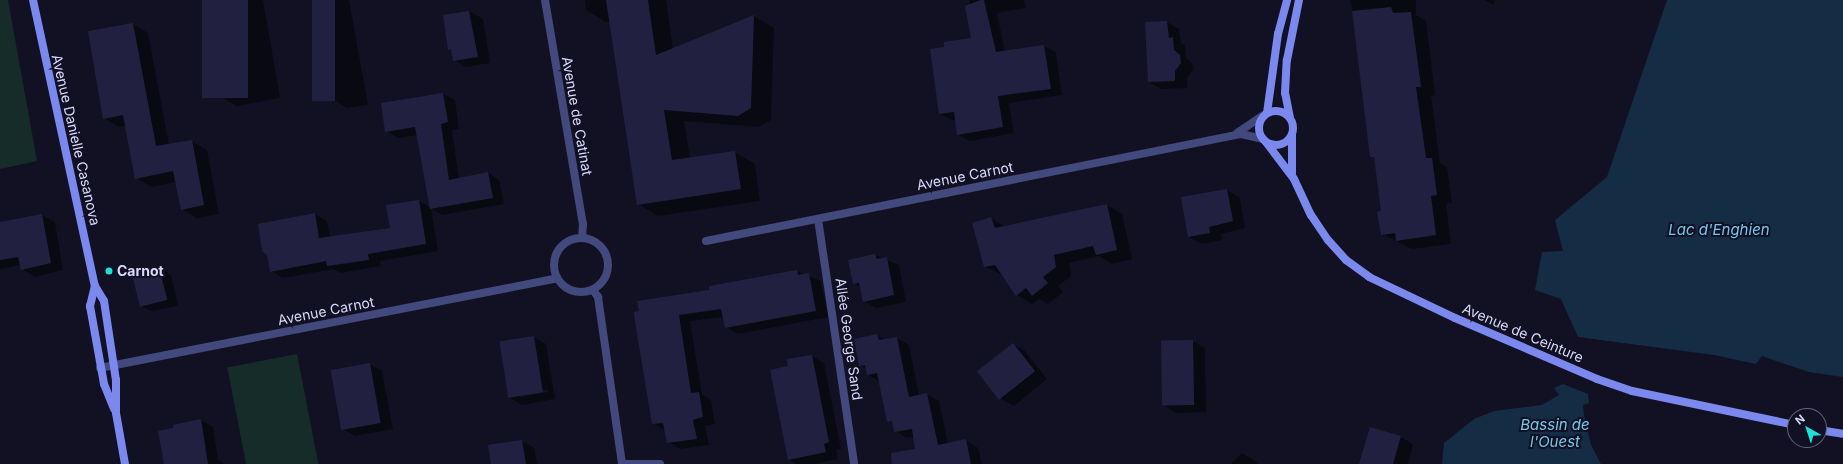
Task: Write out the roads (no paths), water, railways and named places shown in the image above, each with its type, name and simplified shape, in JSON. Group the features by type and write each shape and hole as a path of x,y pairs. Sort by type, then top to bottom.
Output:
{"street":[{"name":"Avenue Danielle Casanova","path":"33,0 95,286 104,301 114,364 116,413 125,464"},
{"name":"Avenue de Catinat","path":"544,0 582,224 582,237"},
{"path":"1287,0 1278,34 1266,114 1259,127 1264,140 1274,144 1282,143 1289,138 1293,130 1285,94 1288,49 1299,0"},
{"path":"1266,114 1280,111 1290,118"},
{"name":"Avenue Carnot","path":"1228,137 1241,131 1266,114"},
{"name":"Avenue de Ceinture","path":"1293,130 1290,162 1294,179 1311,215 1336,250 1356,268 1391,288 1615,386 1787,423"},
{"name":"Avenue Carnot","path":"706,241 1241,134 1264,140"},
{"name":"Avenue de Ceinture","path":"1264,140 1294,179"},
{"name":"Allée George Sand","path":"818,219 854,464"},
{"path":"582,237 600,245 609,263 602,283 593,290 582,292 571,291 557,278 553,264 556,254 562,244 572,239 582,237"},
{"name":"Avenue Carnot","path":"100,368 114,364 557,278"},
{"name":"Avenue Danielle Casanova","path":"95,286 90,306 100,368 116,413"},
{"path":"593,290 598,297 622,464 660,464"},
{"path":"1827,431 1843,434"}],"water":[{"name":"Lac d'Enghien","path":"1667,0 1843,0 1843,377 1809,372 1762,356 1756,364 1714,355 1578,337 1561,299 1535,290 1542,252 1563,251 1555,220 1607,177"},
{"name":"Bassin de l'Ouest","path":"1563,384 1588,394 1589,403 1583,405 1584,416 1591,445 1601,464 1442,464 1444,443 1474,419 1494,411 1542,405 1559,395 1554,388"}],"place":[{"name":"Carnot","path":"109,271"}]}
